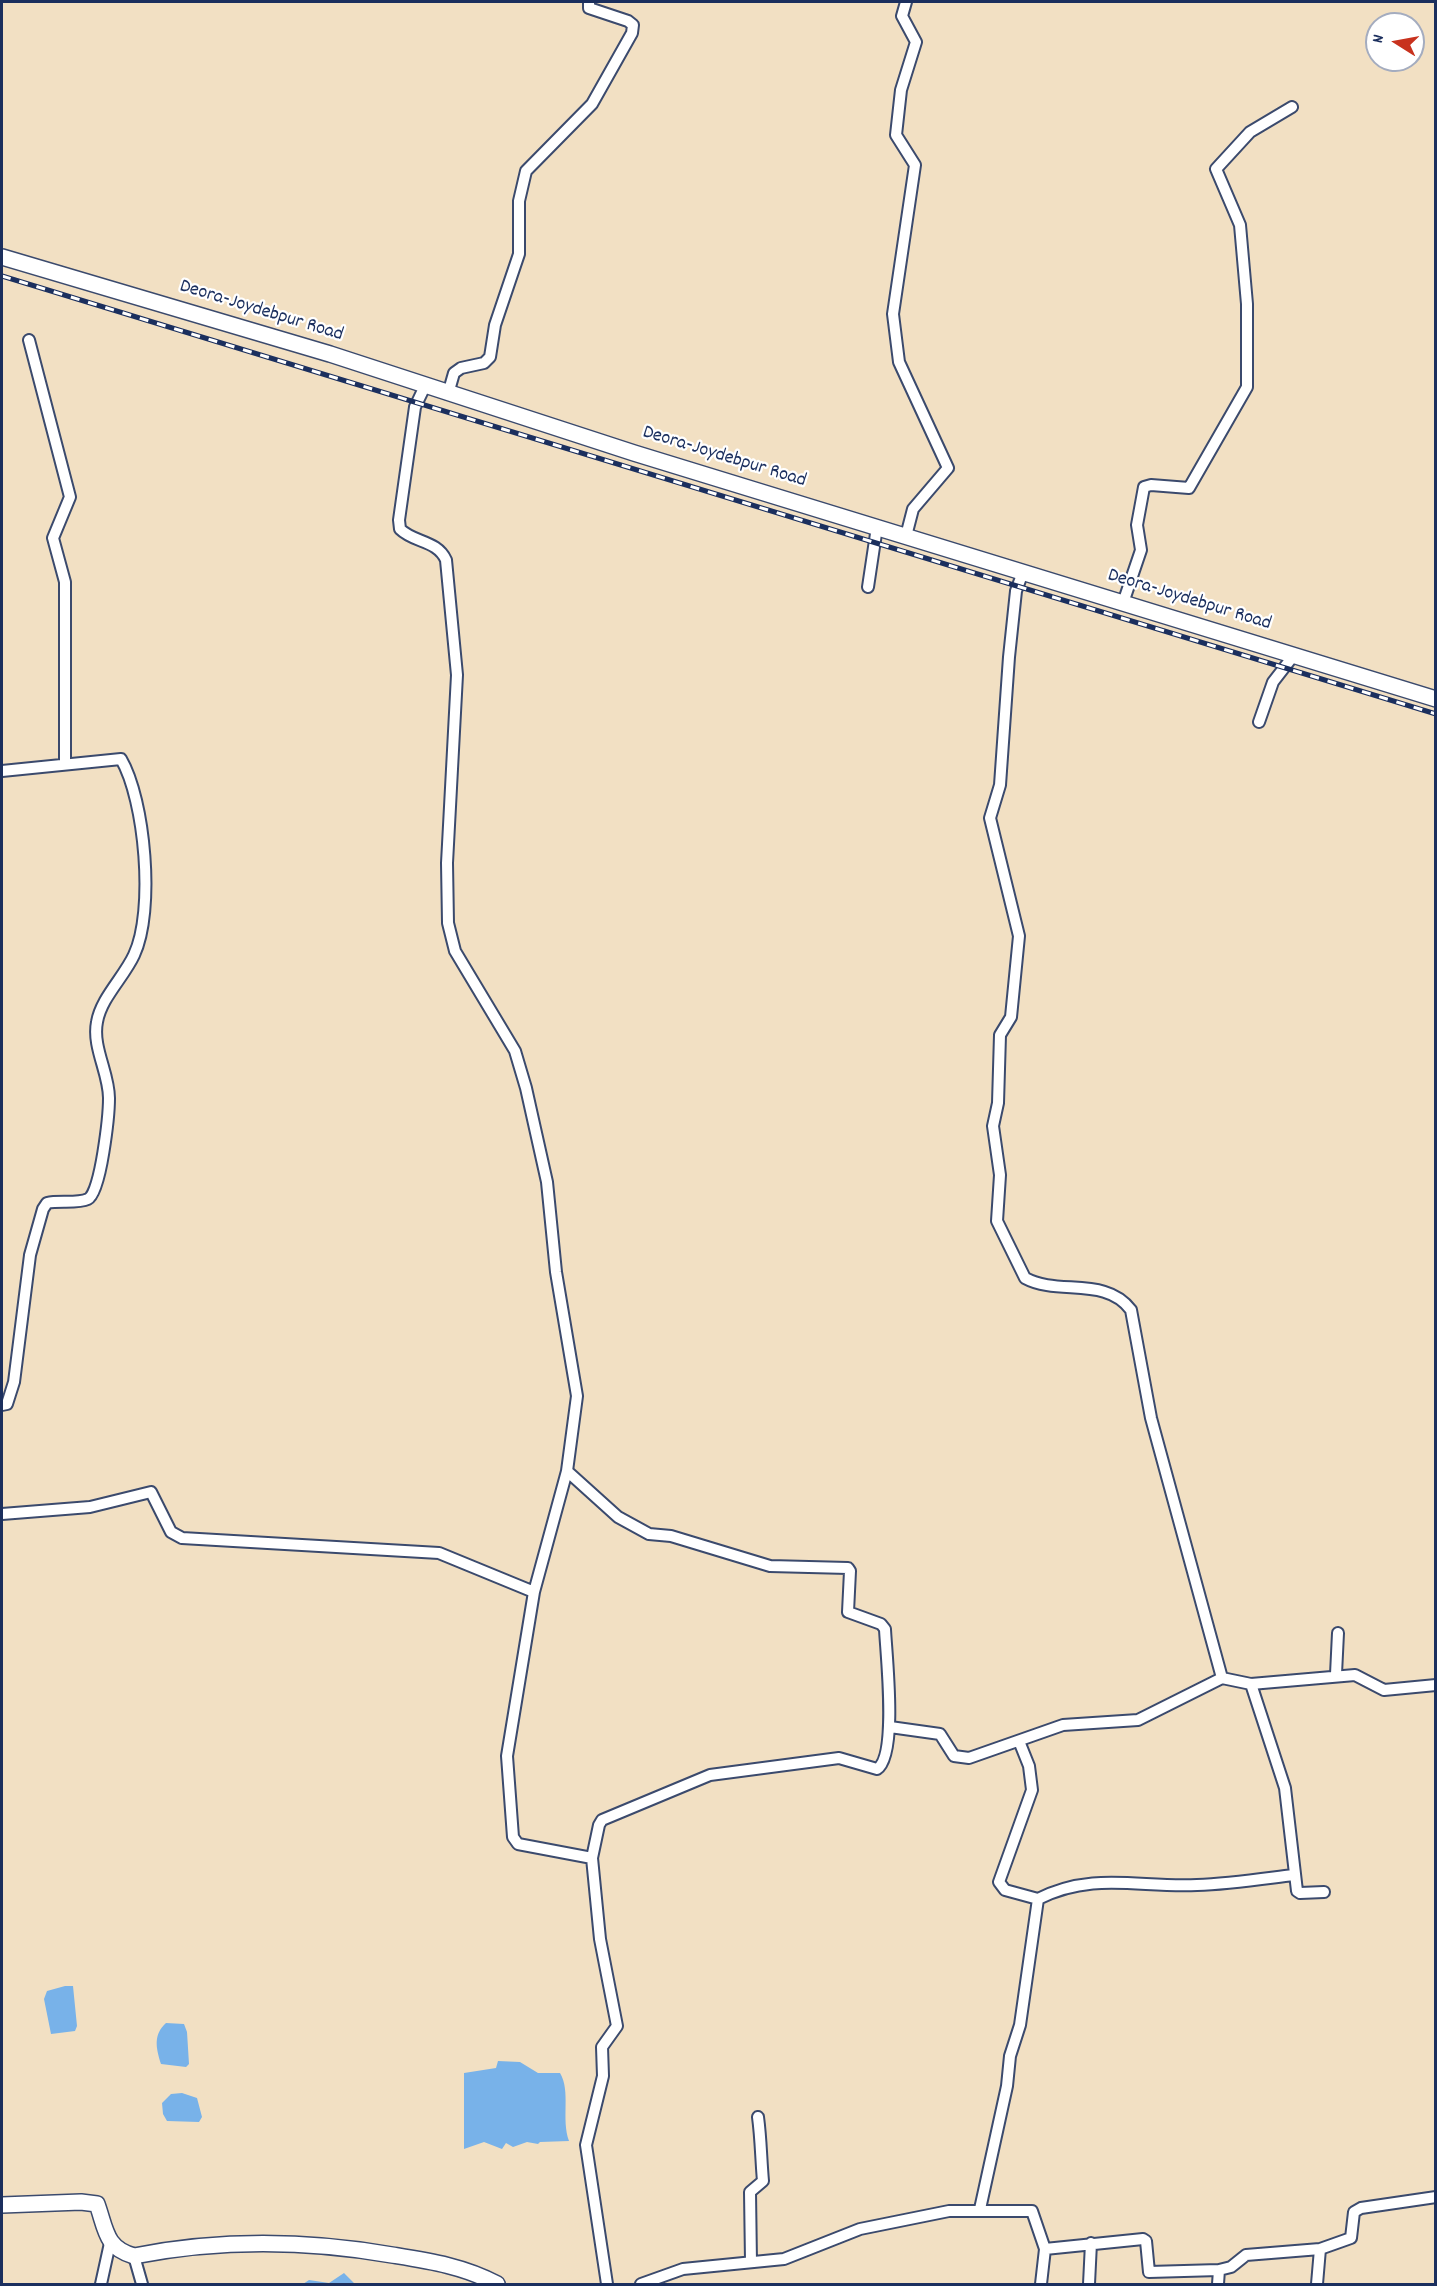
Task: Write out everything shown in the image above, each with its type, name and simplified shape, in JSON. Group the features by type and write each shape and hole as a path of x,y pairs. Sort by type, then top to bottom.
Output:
{"street":[{"path":"448,394 454,373 462,368 484,363 490,357 495,325 519,254 519,201 526,171 592,104 632,33 633,26 628,21 589,8 589,2"},
{"path":"906,2 902,16 916,42 901,90 896,135 915,165 893,314 898,362 948,468 913,509 906,536"},
{"path":"1123,603 1141,550 1137,525 1144,487 1151,485 1186,490 1189,488 1247,391 1246,304 1240,225 1216,169 1250,132 1292,107"},
{"name":"Deora-Joydebpur Road","path":"2,257 330,354 448,394 1436,699"},
{"path":"29,340 70,497 53,538 65,582 65,764"},
{"path":"425,386 415,407 399,520 400,529 405,534 436,547 446,560 457,675 447,863 448,923 455,951 515,1051 547,1182 556,1272 577,1396 567,1470 534,1592 507,1756 513,1837 518,1844 592,1858"},
{"path":"868,587 877,527"},
{"path":"1023,572 1016,591 1000,785 990,818 1019,936 1011,1017 1000,1035 998,1103 993,1126 1000,1175 997,1221 1025,1278 1105,1292 1124,1300 1131,1310 1151,1418 1222,1678"},
{"path":"1259,722 1273,682 1294,655"},
{"path":"2,771 121,759 128,772 145,855 147,901 141,936 135,954 99,1010 96,1024 109,1096 102,1164 93,1194 86,1200 47,1203 43,1209 30,1255 14,1382 7,1404 2,1405"},
{"path":"567,1470 618,1517 649,1534 671,1536 770,1566 848,1568 848,1612 881,1624 885,1629 890,1726 884,1761 877,1769 839,1758 710,1775 602,1820 592,1858 600,1939 617,2026 602,2048 603,2076 586,2145 607,2284"},
{"path":"2,1514 90,1507 151,1492 171,1532 182,1538 439,1553 534,1592"},
{"path":"1336,1674 1338,1633"},
{"path":"890,1726 942,1734 954,1756 962,1758 977,1756 1063,1725 1138,1720 1222,1678 1251,1684 1336,1674 1360,1676 1384,1690 1436,1685"},
{"path":"1251,1684 1285,1788 1293,1875 1300,1893 1323,1892"},
{"path":"1019,1742 1029,1766 1032,1790 999,1882 1005,1890 1038,1899 1061,1887 1102,1882 1196,1886 1293,1875"},
{"path":"980,2209 1007,2086 1010,2056 1020,2025 1038,1899"},
{"path":"751,2262 750,2192 763,2181 761,2162 763,2152 758,2117"},
{"path":"1045,2249 1145,2239 1149,2272 1219,2270 1231,2267 1246,2255 1320,2249 1351,2238 1354,2212 1357,2210 1436,2196"},
{"path":"2,2205 81,2202 97,2204 110,2243 120,2252 134,2256 221,2243 344,2247 436,2262 463,2269 497,2284"},
{"path":"641,2284 684,2269 784,2259 860,2229 949,2211 980,2209 1032,2211 1045,2249 1041,2284"},
{"path":"101,2284 110,2243"},
{"path":"1089,2284 1091,2243"},
{"path":"1317,2284 1320,2249"},
{"path":"134,2256 142,2284"},
{"path":"1218,2284 1219,2270"}],"water":[{"path":"73,1986 77,2026 75,2031 51,2034 44,1999 47,1991"},
{"path":"166,2023 184,2024 187,2032 189,2064 186,2067 161,2064 157,2037"},
{"path":"498,2061 520,2062 538,2073 560,2073 565,2088 569,2141 538,2144 527,2142 513,2147 506,2143 502,2149 484,2142 464,2149 464,2073 496,2068"},
{"path":"182,2093 197,2098 202,2117 199,2122 167,2121 163,2114 162,2103 171,2094"},
{"path":"344,2273 355,2284 303,2284 309,2280 329,2283"}],"railway":[{"path":"2,276 1436,714"}]}
